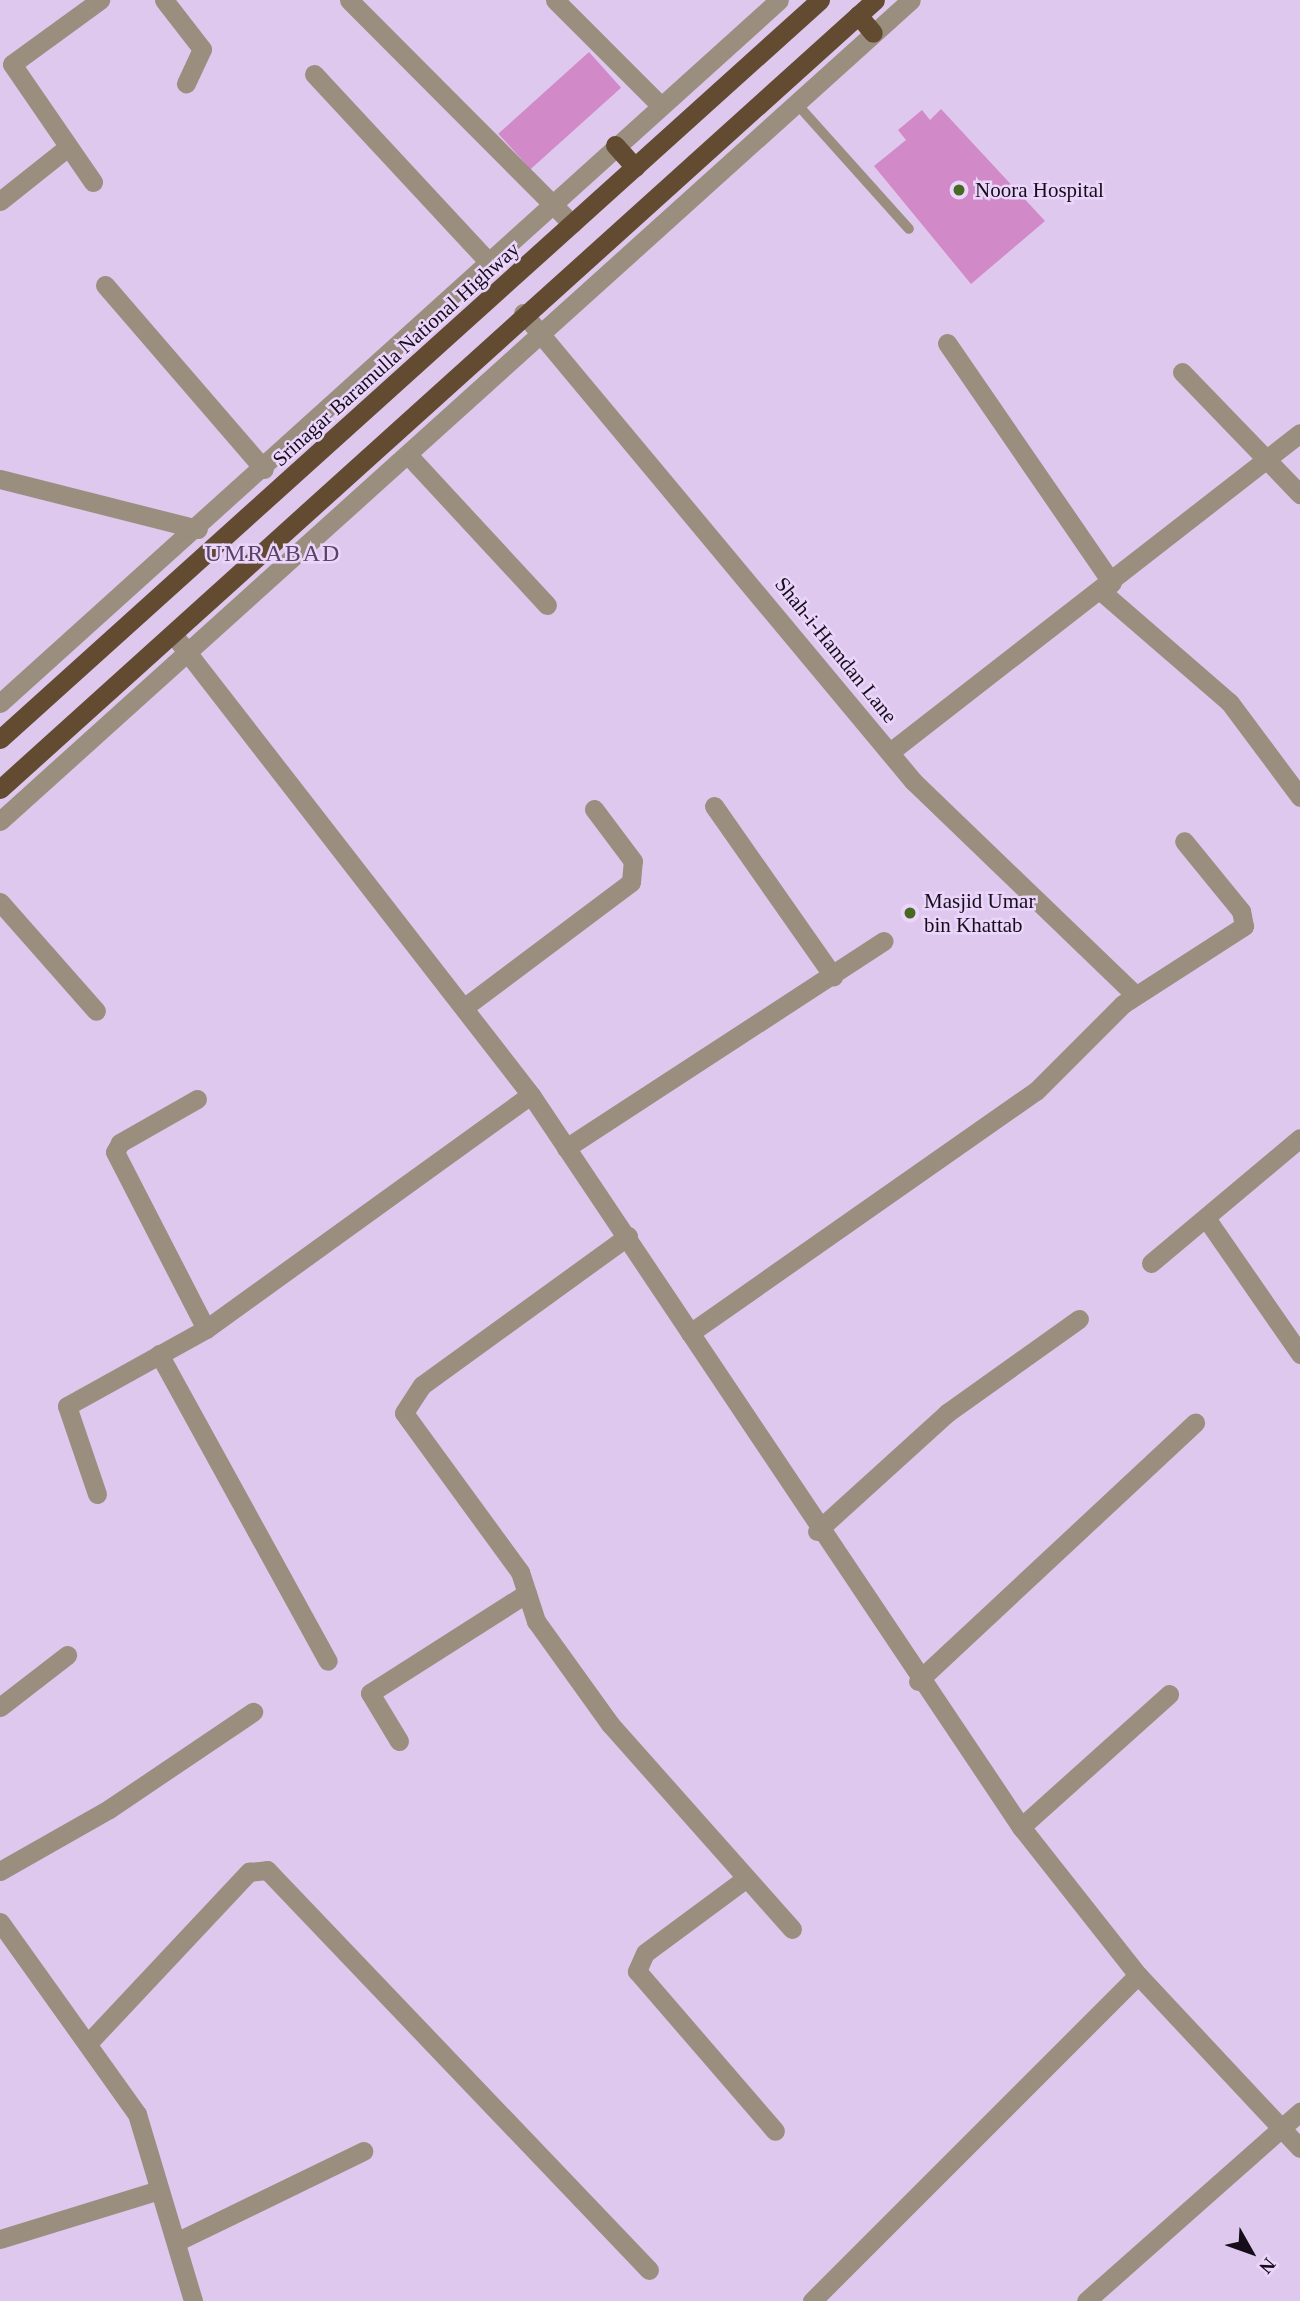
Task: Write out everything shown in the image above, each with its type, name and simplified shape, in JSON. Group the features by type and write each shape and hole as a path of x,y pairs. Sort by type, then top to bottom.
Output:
{"highway":[{"name":"Srinagar Baramulla National Highway","path":"0,739 820,0"},
{"path":"0,789 523,313 875,0"},
{"path":"858,15 873,33"},
{"path":"615,145 635,167"}],"street":[{"path":"93,182 12,64 100,0"},
{"path":"164,0 202,49 186,84"},
{"path":"349,0 572,223"},
{"path":"555,0 660,105"},
{"path":"0,703 264,469 551,202 779,0"},
{"path":"0,821 409,456 911,0"},
{"path":"314,74 489,262"},
{"path":"0,201 68,147"},
{"path":"105,285 264,469"},
{"name":"Shah-i-Hamdan Lane","path":"523,313 939,809 1135,995"},
{"path":"947,343 1107,587 1230,703 1300,797"},
{"path":"1182,372 1300,494"},
{"path":"890,752 1107,587 1300,433"},
{"path":"409,456 547,605"},
{"path":"0,479 198,528"},
{"path":"173,634 466,1006 531,1095 628,1236 817,1531 1021,1827 1138,1975 1300,2148"},
{"path":"713,806 833,976"},
{"path":"466,1006 631,882 633,861 594,809"},
{"path":"690,1334 1050,1081 1135,995 1246,922 1184,841"},
{"path":"0,902 96,1011"},
{"path":"566,1149 883,941"},
{"path":"97,1494 67,1406 206,1329 531,1095"},
{"path":"197,1099 120,1143 115,1152 206,1329"},
{"path":"1151,1264 1208,1221 1300,1138"},
{"path":"1208,1221 1300,1354"},
{"path":"628,1236 422,1385 405,1404 407,1422 520,1572 536,1621 610,1724 792,1929"},
{"path":"817,1531 947,1412 1079,1319"},
{"path":"159,1354 328,1661"},
{"path":"918,1681 1195,1423"},
{"path":"399,1741 370,1693 527,1592"},
{"path":"0,1707 67,1655"},
{"path":"1021,1827 1168,1694"},
{"path":"0,1871 109,1809 253,1712"},
{"path":"91,2040 249,1872 267,1870 649,2270"},
{"path":"746,1879 645,1953 636,1971 775,2131"},
{"path":"0,1922 91,2040 137,2114 159,2190 178,2241 192,2301"},
{"path":"812,2301 1138,1975"},
{"path":"1086,2301 1300,2112"},
{"path":"178,2241 363,2151"},
{"path":"0,2239 159,2190"}],"lane":[{"path":"796,103 909,229"}],"building":[{"path":"589,52 621,88 530,169 498,134"},
{"name":"Noora Hospital","path":"941,109 1045,221 971,284 874,166 906,140 898,130 922,110 930,120"}],"place":[{"name":"Noora Hospital","path":"959,190"},
{"name":"Masjid Umar bin Khattab","path":"910,913"}],"district":[{"name":"UMRABAD","path":"273,554"}]}
